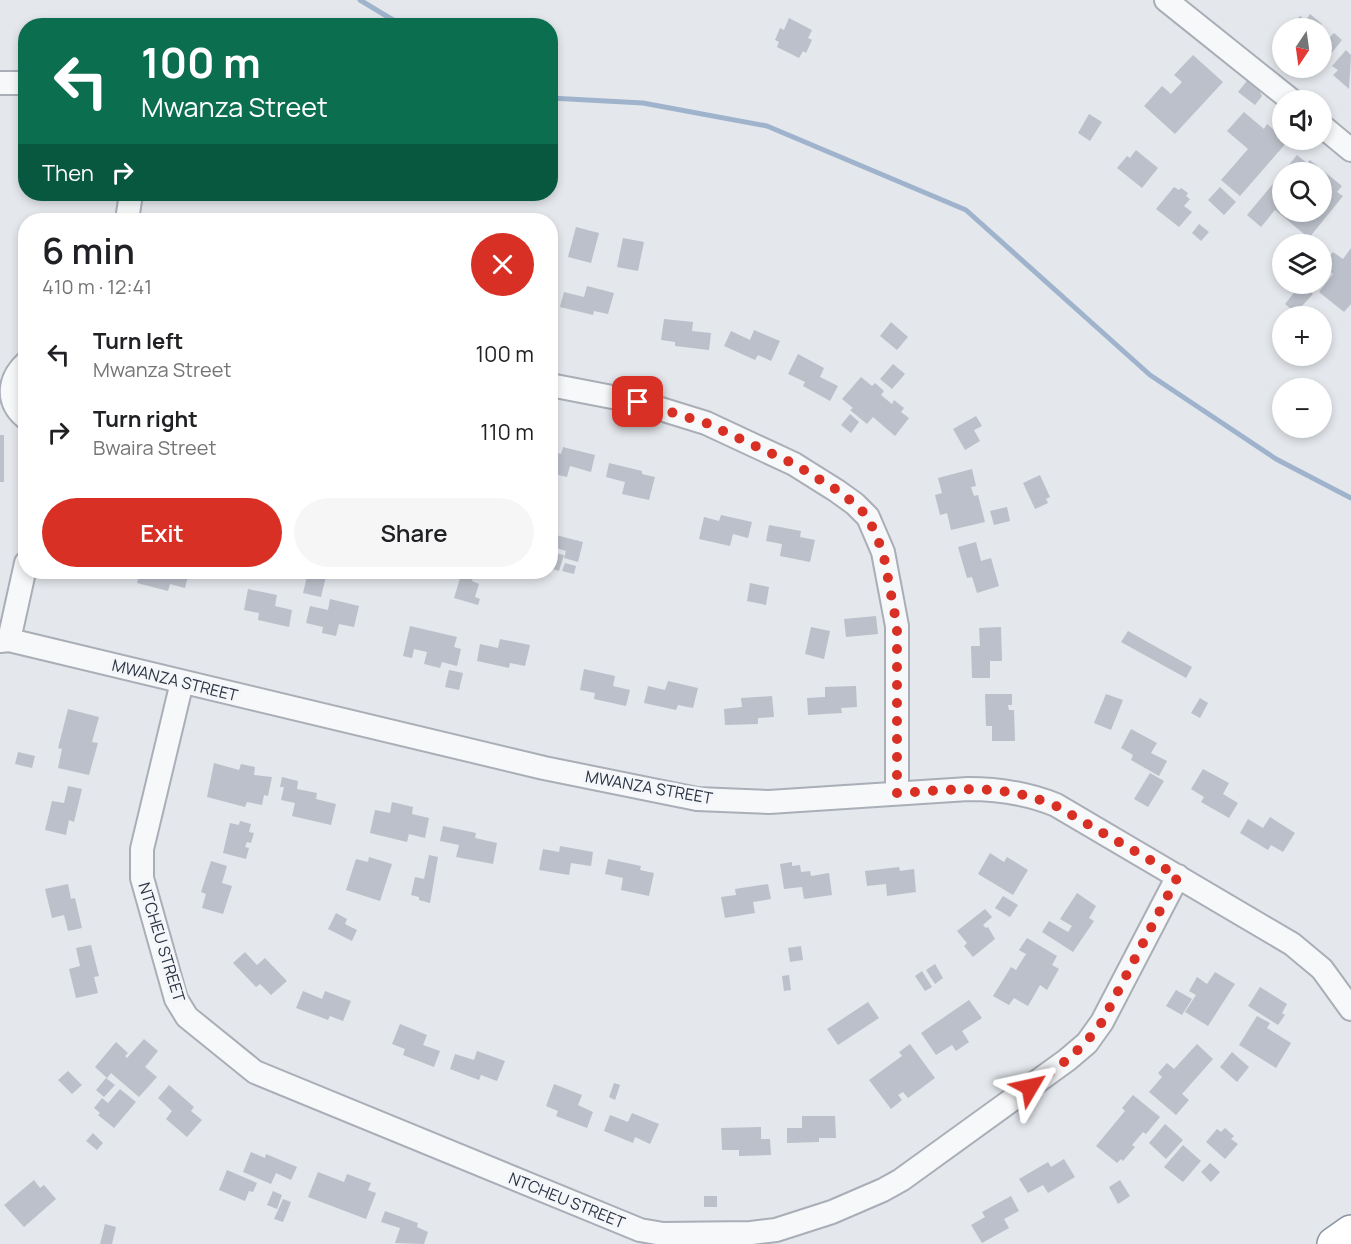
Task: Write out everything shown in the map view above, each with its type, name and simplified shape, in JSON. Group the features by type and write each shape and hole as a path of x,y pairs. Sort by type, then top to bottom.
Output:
{"highway":[{"path":"1334,1244 1351,1232"}],"street":[{"path":"1166,0 1278,90"},
{"path":"0,83 18,83"},
{"path":"1332,134 1351,150"},
{"path":"18,373 13,380 10,392 14,405 18,409"},
{"path":"558,387 638,402 706,423 794,464 837,490 868,517 883,552 897,626 897,793"},
{"path":"5,641 22,579"},
{"name":"MWANZA STREET","path":"5,641 544,768 697,799 769,802 990,789 1007,790 1039,798 1178,876 1292,944 1322,969 1351,1009"},
{"name":"NTCHEU STREET","path":"182,682 142,849 141,864 142,878 176,999 187,1017 255,1072 640,1230 663,1234 751,1233 776,1230 832,1212 883,1190 901,1179 1067,1060 1087,1042 1102,1022 1178,876"}],"building":[{"path":"789,18 812,30 808,38 812,40 806,53 803,51 799,58 777,47 779,42 775,40 780,28 784,30"},
{"path":"1334,33 1342,40 1332,52"},
{"path":"1346,50 1351,55 1349,89 1333,75 1338,70 1332,66"},
{"path":"1193,55 1223,82 1175,134 1144,106 1162,86 1171,94 1182,82 1174,75"},
{"path":"1250,77 1264,88 1260,92 1262,96 1255,105 1238,92"},
{"path":"1244,112 1264,129 1267,124 1272,128 1272,150 1280,150 1240,196 1221,180 1248,149 1227,131"},
{"path":"1089,114 1102,122 1090,141 1078,133"},
{"path":"1136,150 1158,168 1142,188 1117,168 1127,156 1130,158"},
{"path":"1297,155 1306,162 1291,162"},
{"path":"1332,178 1342,186 1337,192 1343,196 1332,210"},
{"path":"1272,185 1272,214 1261,227 1247,215"},
{"path":"1174,187 1179,190 1181,188 1188,193 1186,196 1190,199 1184,206 1192,212 1179,227 1156,209"},
{"path":"1220,187 1236,202 1224,215 1208,200"},
{"path":"1290,222 1322,222 1312,234 1304,234"},
{"path":"1199,224 1209,232 1201,241 1192,233"},
{"path":"576,227 599,233 591,263 568,257"},
{"path":"623,238 644,242 638,271 617,267"},
{"path":"1351,248 1351,304 1344,312 1322,294 1332,294 1332,253 1343,259"},
{"path":"587,286 614,293 608,314 594,311 593,315 560,307 564,292 584,297"},
{"path":"1293,294 1313,294 1302,306 1285,304"},
{"path":"664,319 693,322 692,331 711,333 709,350 675,346 675,342 661,340"},
{"path":"891,322 908,337 897,350 880,336"},
{"path":"754,330 780,341 771,361 758,355 755,360 724,346 731,331 750,340"},
{"path":"798,354 824,368 820,377 838,386 830,401 803,386 805,382 788,374"},
{"path":"893,364 905,374 892,389 880,379"},
{"path":"861,377 872,386 875,383 884,391 881,395 892,404 894,400 904,408 901,412 909,418 895,436 873,417 867,424 850,410 853,408 842,399"},
{"path":"850,414 859,422 851,433 841,425"},
{"path":"976,416 982,426 974,430 980,441 965,450 953,429"},
{"path":"0,435 4,435 4,482 0,482"},
{"path":"563,447 595,455 591,472 570,466 567,477 558,475 558,453 561,454"},
{"path":"609,463 642,471 642,474 655,477 649,500 622,494 625,482 606,477"},
{"path":"972,469 976,486 971,487 974,496 978,495 985,522 951,530 947,513 940,515 935,495 942,493 938,478"},
{"path":"1040,475 1050,497 1046,499 1048,503 1035,509 1023,483"},
{"path":"1007,507 1010,521 994,525 990,511"},
{"path":"721,515 752,522 748,538 733,534 730,546 699,539 704,517 719,521"},
{"path":"769,525 801,531 800,537 815,540 810,562 780,556 782,544 766,541"},
{"path":"558,536 583,542 578,562 564,558 566,551 558,548"},
{"path":"976,542 981,561 991,558 999,586 977,593 972,577 967,578 958,547"},
{"path":"558,554 564,555 558,571"},
{"path":"565,563 576,566 574,574 562,571"},
{"path":"138,579 187,579 185,588 170,584 168,591 137,583"},
{"path":"306,579 325,579 321,597 303,593"},
{"path":"460,579 473,579 472,581 479,584 475,597 480,599 478,605 454,598"},
{"path":"750,583 769,587 766,605 747,601"},
{"path":"248,589 277,595 275,606 292,610 289,627 258,620 259,613 244,610"},
{"path":"330,599 359,606 354,627 339,624 336,636 322,633 323,627 306,623 310,606 328,610"},
{"path":"876,616 878,634 846,637 844,619"},
{"path":"410,626 457,637 454,647 461,649 457,666 442,662 440,668 424,664 427,652 414,649 412,658 403,656"},
{"path":"811,627 830,631 824,659 805,654"},
{"path":"1001,627 1002,661 990,661 990,678 972,678 971,646 980,646 979,628"},
{"path":"1128,631 1192,667 1186,678 1121,642"},
{"path":"500,639 530,645 525,666 510,663 509,668 477,661 480,644 498,648"},
{"path":"584,669 615,676 613,686 630,690 626,706 594,699 595,693 580,690"},
{"path":"449,670 463,673 459,690 445,687"},
{"path":"668,681 698,688 693,708 678,705 676,710 644,703 648,686 665,690"},
{"path":"856,686 857,707 841,708 842,713 808,715 807,698 825,697 825,687"},
{"path":"985,694 1012,694 1012,705 1008,705 1009,710 1014,710 1015,741 992,741 992,726 986,726"},
{"path":"1106,694 1123,700 1111,730 1094,723"},
{"path":"772,696 774,717 758,718 758,724 725,725 724,709 742,707 741,698"},
{"path":"1200,698 1208,703 1200,718 1191,713"},
{"path":"68,709 99,717 92,742 98,743 89,775 58,768 62,749 58,748"},
{"path":"1131,729 1157,743 1151,753 1167,761 1159,776 1131,760 1133,755 1121,748"},
{"path":"18,752 35,756 32,768 15,764"},
{"path":"214,763 239,770 241,764 255,767 254,775 272,777 268,796 264,795 262,805 247,802 245,807 207,797"},
{"path":"1203,769 1229,783 1223,794 1238,803 1229,818 1201,802 1204,797 1191,789"},
{"path":"1150,773 1164,781 1148,807 1134,799"},
{"path":"282,777 298,781 297,789 317,793 316,799 336,804 331,825 292,816 295,803 281,800 284,787 280,787"},
{"path":"68,786 82,789 74,822 69,820 66,835 45,830 52,801 64,803"},
{"path":"392,802 413,807 412,814 429,818 425,838 409,834 407,842 370,833 375,810 390,813"},
{"path":"1270,817 1295,833 1283,852 1271,845 1268,850 1240,833 1248,819 1263,828"},
{"path":"240,821 251,824 249,832 254,833 251,843 247,842 245,847 249,848 246,859 223,853 230,823 239,825"},
{"path":"443,826 476,833 475,838 497,843 493,864 456,857 459,845 440,841"},
{"path":"560,846 593,852 591,866 571,863 569,875 539,870 543,849 559,852"},
{"path":"990,853 1004,862 1007,857 1028,870 1013,895 978,874"},
{"path":"429,855 438,857 430,903 411,895 415,877 424,879"},
{"path":"369,857 392,864 380,901 346,890 356,859 368,862"},
{"path":"608,859 641,866 640,870 654,873 649,896 621,890 623,878 605,874"},
{"path":"211,861 227,866 222,883 232,886 223,914 202,908 206,894 201,892"},
{"path":"792,862 792,866 800,865 801,872 810,871 811,876 829,873 832,895 804,899 802,887 784,889 780,864"},
{"path":"899,867 900,871 914,869 916,892 887,896 886,884 867,886 865,871"},
{"path":"68,884 71,899 75,898 82,928 68,931 64,915 52,918 45,889"},
{"path":"768,884 771,899 753,902 755,913 725,918 721,897 736,895 735,889"},
{"path":"1077,893 1096,906 1089,918 1094,921 1073,952 1042,932 1049,921 1068,932 1072,926 1060,919"},
{"path":"1003,896 1018,905 1010,917 995,908"},
{"path":"985,909 992,917 983,925 988,927 995,939 973,957 964,946 967,943 957,931"},
{"path":"336,913 347,919 345,924 357,930 352,941 328,929"},
{"path":"1027,938 1057,956 1052,965 1059,969 1047,990 1040,985 1028,1006 1014,998 1009,1005 993,996 1011,967 1016,970 1026,954 1019,950"},
{"path":"91,945 99,976 94,977 98,993 76,998 69,969 80,966 76,948"},
{"path":"801,946 803,960 790,962 788,948"},
{"path":"245,952 257,965 265,958 287,981 271,995 260,984 256,987 233,963"},
{"path":"935,964 943,978 935,984 926,970"},
{"path":"922,971 932,987 925,991 915,976"},
{"path":"1215,972 1235,984 1208,1026 1185,1012 1196,995 1189,991 1197,977 1207,984"},
{"path":"789,975 791,990 784,991 782,976"},
{"path":"1260,987 1287,1004 1282,1013 1285,1015 1278,1025 1248,1006"},
{"path":"1176,990 1192,999 1182,1015 1166,1006"},
{"path":"303,991 322,999 325,991 351,1001 343,1021 330,1016 328,1020 296,1008"},
{"path":"969,1000 982,1018 962,1031 969,1042 956,1051 952,1045 936,1055 921,1033"},
{"path":"868,1002 879,1018 838,1045 827,1029"},
{"path":"1257,1016 1270,1023 1267,1028 1291,1043 1276,1068 1239,1045"},
{"path":"400,1024 427,1035 423,1045 440,1051 434,1067 403,1055 405,1049 392,1044"},
{"path":"144,1039 158,1051 145,1067 157,1077 139,1097 111,1073 107,1078 95,1067 116,1042 128,1053 125,1056 127,1058"},
{"path":"910,1044 935,1078 908,1098 903,1092 898,1095 902,1100 891,1109 869,1080 902,1056 899,1052"},
{"path":"1197,1044 1213,1059 1182,1094 1189,1100 1176,1115 1149,1092 1162,1077 1158,1073 1167,1063 1174,1069"},
{"path":"477,1051 505,1061 497,1081 481,1075 479,1080 450,1069 455,1054 474,1060"},
{"path":"1232,1052 1249,1067 1237,1082 1220,1067"},
{"path":"68,1071 82,1085 72,1094 58,1080"},
{"path":"106,1078 115,1085 104,1097 96,1090"},
{"path":"614,1083 620,1085 615,1100 609,1097"},
{"path":"554,1084 582,1095 578,1105 593,1112 587,1128 556,1116 558,1111 546,1106"},
{"path":"169,1085 194,1107 191,1111 202,1120 187,1137 166,1119 172,1111 158,1098"},
{"path":"120,1089 136,1102 114,1128 98,1115 100,1113 94,1108 102,1098 108,1103"},
{"path":"1133,1095 1160,1117 1146,1134 1143,1132 1132,1145 1135,1147 1123,1161 1121,1159 1117,1163 1096,1146 1125,1111 1122,1108"},
{"path":"632,1113 659,1124 650,1144 635,1137 633,1143 604,1131 610,1115 628,1122"},
{"path":"802,1116 835,1116 836,1138 819,1138 819,1142 787,1143 787,1128 802,1128"},
{"path":"1165,1124 1183,1140 1166,1159 1149,1143"},
{"path":"761,1127 761,1139 770,1139 771,1155 739,1156 739,1150 722,1150 721,1128"},
{"path":"1225,1128 1234,1136 1231,1139 1238,1144 1225,1159 1206,1142 1217,1129 1221,1132"},
{"path":"93,1133 103,1143 97,1150 86,1141"},
{"path":"1183,1145 1201,1161 1183,1182 1164,1167"},
{"path":"251,1152 265,1158 266,1154 297,1167 291,1180 276,1173 271,1184 243,1172"},
{"path":"1064,1159 1075,1177 1048,1193 1043,1185 1028,1193 1019,1179 1048,1162 1051,1167"},
{"path":"1210,1163 1220,1172 1211,1182 1201,1172"},
{"path":"227,1170 257,1183 253,1192 249,1191 245,1201 219,1190"},
{"path":"318,1172 344,1182 347,1174 371,1183 368,1190 376,1193 366,1219 308,1197"},
{"path":"34,1180 40,1188 44,1185 56,1199 24,1227 4,1205"},
{"path":"1120,1180 1130,1196 1118,1204 1109,1187"},
{"path":"273,1191 282,1195 277,1209 267,1205"},
{"path":"704,1196 717,1196 717,1207 704,1207"},
{"path":"1011,1196 1019,1211 1004,1219 1009,1228 982,1243 971,1225 985,1217 982,1212"},
{"path":"283,1199 291,1202 283,1222 274,1219"},
{"path":"385,1211 418,1223 417,1227 428,1232 424,1244 395,1243 400,1228 381,1222"},
{"path":"105,1224 116,1227 112,1244 100,1244"}],"waterway":[{"path":"360,0 390,18"},
{"path":"558,98 643,103 767,126 966,210 1150,375 1276,459 1351,498"}],"route":[{"path":"638,402 706,423 794,464 837,490 868,517 883,552 897,626 897,793 990,789 1007,790 1039,798 1178,876 1102,1022 1087,1042 1030,1087"}]}
